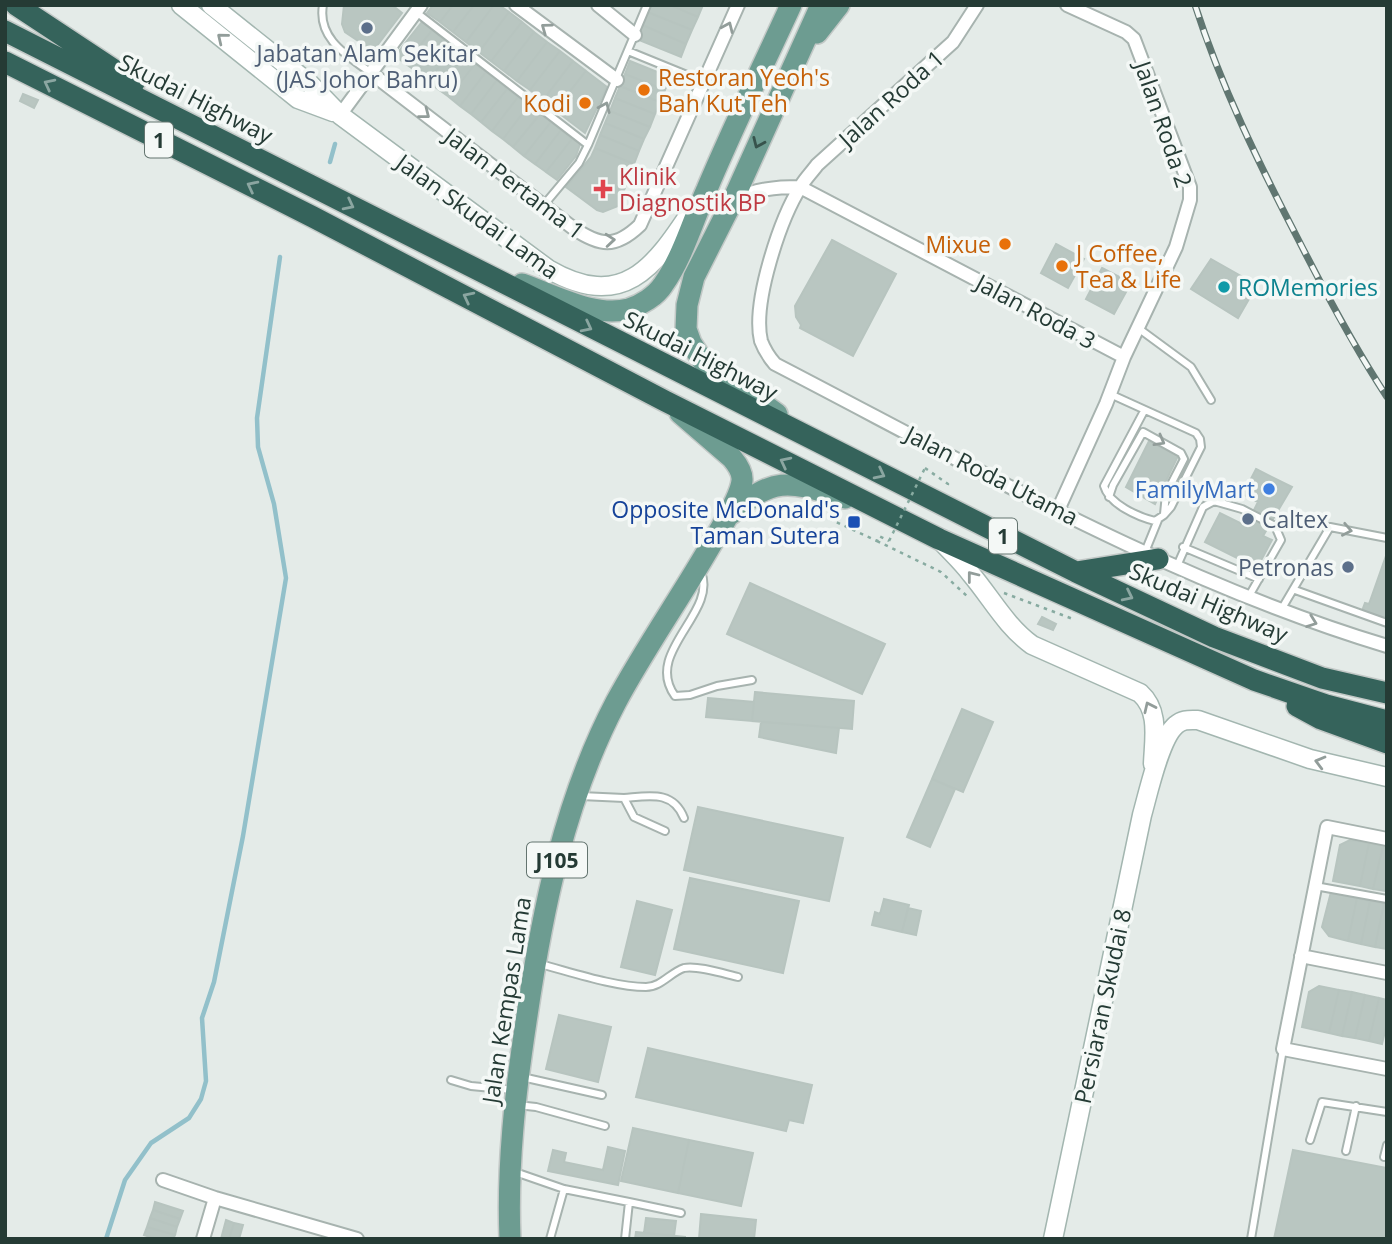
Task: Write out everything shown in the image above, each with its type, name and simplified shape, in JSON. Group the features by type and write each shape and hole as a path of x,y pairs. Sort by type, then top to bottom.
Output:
{"highway":[{"path":"16,5 212,135"},
{"name":"Skudai Highway","path":"5,31 1076,572 1214,637 1322,678 1387,692"},
{"name":"1","path":"5,62 939,539 1254,680 1326,705 1387,721"},
{"path":"1076,572 1160,559"},
{"path":"1254,680 1321,719 1387,743"}],"main road":[{"path":"460,263 590,308 609,312 630,309 646,301 662,288 674,268 791,5"},
{"path":"819,444 702,360 686,329 687,305 694,277 733,200 821,5"},
{"path":"796,59 839,5"},
{"name":"Jalan Kempas Lama","path":"510,1239 509,1199 516,1090 535,963 558,856 582,774 617,701 727,518 742,482 737,465 723,450 665,401"},
{"name":"Jalan Kempas Lama","path":"727,518 750,497 765,489 792,484 867,504"}],"street":[{"name":"Jalan Skudai Lama","path":"181,5 298,99 340,115"},
{"name":"Jalan Skudai Lama","path":"211,5 310,84 340,115 548,270 568,281 585,285 615,285 643,272 666,250 708,187"},
{"path":"516,5 617,80"},
{"path":"598,5 635,35"},
{"name":"Jalan Pertama 1","path":"371,73 543,206 593,241 615,242 631,234 640,225 738,5"},
{"name":"Jalan Roda 1","path":"800,187 817,165 953,42 977,5"},
{"name":"Jalan Roda 2","path":"1058,510 1124,357 1176,247 1190,200 1190,187 1134,39 1126,32 1067,5"},
{"path":"340,115 419,9"},
{"path":"733,200 754,191 800,187"},
{"name":"Jalan Roda 3","path":"800,187 1124,357"},
{"name":"Jalan Roda Utama","path":"800,187 775,244 761,296 761,339 775,364 1058,510 1160,559 1248,598 1387,646"},
{"path":"939,539 972,574 987,597 1020,636 1032,645 1140,693 1148,701 1154,718 1153,774"},
{"path":"1153,774 1170,731 1187,719 1209,723 1310,759 1387,778"},
{"name":"Persiaran Skudai 8","path":"1053,1239 1142,814 1153,774"},
{"path":"1387,839 1327,827 1283,1049 1387,1069"},
{"path":"1301,956 1387,973"},
{"path":"163,1180 335,1236 357,1239"},
{"path":"203,1239 215,1198"}],"lane":[{"path":"323,5 323,23 328,36 336,47 371,73"},
{"path":"543,206 579,163 647,5"},
{"path":"419,9 588,145"},
{"path":"628,51 704,82"},
{"path":"1138,328 1191,367 1211,400"},
{"path":"1110,394 1196,433 1200,439 1201,447 1162,517 1155,521 1109,497 1104,486 1144,411"},
{"path":"1109,497 1143,432 1181,453 1184,459 1166,494 1160,559"},
{"path":"1160,559 1183,547 1203,507 1214,501 1242,509 1275,526 1281,540 1248,598"},
{"path":"1281,610 1331,527 1387,538"},
{"path":"1183,547 1259,579"},
{"path":"698,567 705,585 697,608 674,646 666,672 671,690 675,696 682,696 752,680"},
{"path":"1295,590 1387,622"},
{"path":"576,796 665,798 676,803 684,818"},
{"path":"624,797 634,817 665,831"},
{"path":"1315,886 1387,900"},
{"path":"535,963 647,988 657,985 684,968 692,967 738,977"},
{"path":"1251,1239 1283,1049"},
{"path":"451,1080 471,1086 602,1095"},
{"path":"516,1090 536,1107 605,1126"},
{"path":"1310,1140 1322,1102 1387,1112"},
{"path":"1346,1151 1356,1107"},
{"path":"1384,1157 1387,1145"},
{"path":"511,1171 564,1189 681,1213"},
{"path":"551,1239 564,1189"},
{"path":"625,1239 629,1202"}],"path":[{"path":"877,541 879,536 889,541 925,468 948,484"},
{"path":"750,497 806,508 877,541 941,572 976,604"}],"building":[{"name":"Jabatan Alam Sekitar (JAS Johor Bahru)","path":"344,5 392,5 402,13 373,51 345,32 342,24"},
{"path":"433,5 453,5 440,22 427,13"},
{"path":"453,5 474,5 453,32 440,22"},
{"path":"474,5 494,5 466,42 453,32"},
{"path":"494,5 499,5 509,12 479,52 466,42"},
{"path":"648,5 670,5 698,17 692,30 645,11"},
{"path":"670,5 703,5 698,17"},
{"path":"645,11 692,30 686,44 640,24"},
{"path":"509,12 522,22 491,61 479,52"},
{"path":"422,22 432,30 406,64 395,56"},
{"path":"522,22 534,32 504,71 491,61"},
{"path":"640,24 686,44 681,57 634,38"},
{"path":"432,30 443,39 417,72 406,64"},
{"path":"534,32 547,42 517,81 504,71"},
{"path":"443,39 454,47 428,81 417,72"},
{"path":"547,42 560,51 530,90 517,81"},
{"path":"454,47 465,55 438,89 428,81"},
{"path":"560,51 573,61 543,100 530,90"},
{"path":"465,55 475,64 449,97 438,89"},
{"path":"573,61 586,71 555,110 543,100"},
{"path":"630,61 670,77 665,90 625,74"},
{"path":"475,64 486,72 460,106 449,97"},
{"path":"586,71 607,87 585,133 555,110"},
{"path":"486,72 497,80 471,114 460,106"},
{"path":"625,74 665,90 660,102 620,86"},
{"path":"497,80 507,89 481,122 471,114"},
{"path":"620,86 660,102 655,114 615,98"},
{"path":"507,89 518,97 492,131 481,122"},
{"path":"23,94 38,100 34,108 20,101"},
{"path":"518,97 529,105 503,139 492,131"},
{"path":"615,98 655,114 650,127 610,111"},
{"path":"529,105 540,114 513,147 503,139"},
{"path":"610,111 650,127 644,139 605,123"},
{"path":"540,114 551,122 524,156 513,147"},
{"path":"551,122 561,130 535,164 524,156"},
{"path":"605,123 644,139 639,151 600,135"},
{"path":"561,130 572,139 546,172 535,164"},
{"path":"600,135 639,151 634,164 595,148"},
{"path":"572,139 580,144 576,156 557,180 546,172"},
{"path":"595,148 634,164 618,206 603,212 566,187 591,157"},
{"path":"832,240 896,274 853,356 800,328 796,317 795,306"},
{"name":"J Coffee, Tea & Life","path":"1056,244 1084,259 1068,288 1041,273"},
{"name":"ROMemories","path":"1211,259 1257,285 1238,318 1191,289"},
{"path":"1102,268 1131,283 1114,314 1086,299"},
{"path":"1149,441 1178,456 1155,504 1126,487"},
{"path":"1256,469 1292,487 1263,536 1272,540 1257,568 1205,542 1220,513 1246,526 1258,502 1243,494"},
{"path":"1387,553 1387,620 1362,611 1365,603 1369,604"},
{"path":"750,583 885,644 862,694 727,634"},
{"path":"1042,617 1056,624 1053,630 1038,624"},
{"path":"755,692 854,701 852,729 752,721"},
{"path":"708,698 754,702 752,721 706,717"},
{"path":"962,709 993,722 963,792 932,779"},
{"path":"761,722 839,728 836,753 759,737"},
{"path":"932,779 955,789 930,847 907,837"},
{"path":"698,807 843,838 829,901 684,870"},
{"path":"1350,840 1369,843 1360,886 1333,881 1340,845"},
{"path":"1369,843 1383,846 1373,889 1360,886"},
{"path":"1383,846 1387,846 1386,891 1373,889"},
{"path":"690,878 799,901 783,973 674,949"},
{"path":"1331,892 1357,898 1348,941 1329,936 1322,927"},
{"path":"1357,898 1370,901 1361,944 1348,941"},
{"path":"884,899 909,905 902,932 872,925 875,912 880,914"},
{"path":"637,901 672,910 655,975 621,967"},
{"path":"1370,901 1384,903 1375,947 1361,944"},
{"path":"1384,903 1387,904 1387,949 1375,947"},
{"path":"908,908 921,911 916,935 902,932"},
{"path":"1319,986 1339,990 1329,1033 1302,1027 1309,992"},
{"path":"1339,990 1352,992 1342,1036 1329,1033"},
{"path":"1352,992 1365,995 1355,1038 1342,1036"},
{"path":"1365,995 1379,998 1369,1041 1355,1038"},
{"path":"1379,998 1387,1000 1387,1023 1382,1044 1369,1041"},
{"path":"559,1015 611,1027 598,1082 546,1069"},
{"path":"648,1048 812,1085 803,1123 789,1120 786,1131 636,1097"},
{"path":"633,1128 689,1140 678,1193 621,1181"},
{"path":"689,1140 753,1153 741,1206 678,1193"},
{"path":"608,1147 625,1151 618,1185 548,1171 553,1150 566,1153 564,1162 603,1170"},
{"path":"1293,1150 1387,1168 1387,1239 1274,1239"},
{"path":"155,1202 183,1211 180,1219 153,1210"},
{"path":"153,1210 180,1219 177,1227 150,1218"},
{"path":"701,1214 756,1220 754,1239 699,1239"},
{"path":"150,1218 177,1227 175,1235 147,1227"},
{"path":"646,1218 676,1221 674,1236 644,1233"},
{"path":"226,1220 234,1223 229,1239 221,1239"},
{"path":"234,1223 243,1225 239,1239 229,1239"},
{"path":"147,1227 175,1235 173,1239 157,1239 144,1235"},
{"path":"636,1232 685,1237 685,1239 635,1239"}],"waterway":[{"path":"330,162 335,144"},
{"path":"106,1239 125,1180 151,1143 189,1118 201,1099 206,1081 202,1018 214,982 243,836 286,578 274,504 258,447 257,418 280,257"}],"railway":[{"path":"1195,5 1229,95 1269,182 1340,319 1387,397"}],"place":[{"name":"Jabatan Alam Sekitar (JAS Johor Bahru)","path":"367,28"},
{"name":"Restoran Yeoh's Bah Kut Teh","path":"644,90"},
{"name":"Kodi","path":"585,103"},
{"name":"Klinik Diagnostik BP","path":"603,189"},
{"name":"Mixue","path":"1005,244"},
{"name":"J Coffee, Tea & Life","path":"1062,266"},
{"name":"ROMemories","path":"1224,287"},
{"name":"FamilyMart","path":"1269,489"},
{"name":"Caltex","path":"1248,519"},
{"name":"Opposite McDonald's Taman Sutera","path":"854,522"},
{"name":"Petronas","path":"1348,567"}]}
